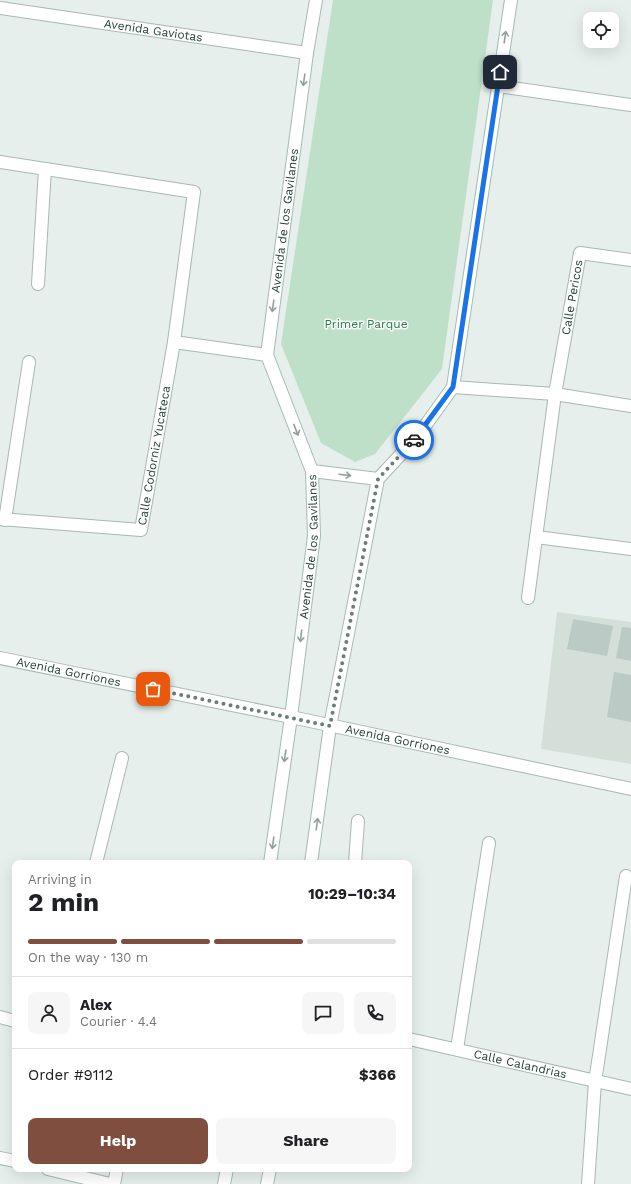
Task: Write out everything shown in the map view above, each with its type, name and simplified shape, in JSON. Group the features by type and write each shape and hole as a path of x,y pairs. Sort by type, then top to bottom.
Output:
{"street":[{"name":"Avenida de los Gavilanes","path":"270,860 291,717 314,536 312,471 267,355 307,53 316,0"},
{"path":"311,860 330,726 378,479 417,437 453,387 511,0"},
{"name":"Avenida Gaviotas","path":"0,8 307,53"},
{"path":"498,86 631,105"},
{"name":"Calle Codorniz Yucateca","path":"0,162 194,192 174,342 141,530 2,520 29,362"},
{"path":"38,284 46,169"},
{"name":"Calle Pericos","path":"528,598 555,394 580,253 631,260"},
{"path":"174,342 267,355"},
{"path":"453,387 555,394 631,406"},
{"path":"312,471 378,479"},
{"path":"536,537 631,549"},
{"name":"Avenida Gorriones","path":"0,658 631,788"},
{"path":"97,860 122,758"},
{"path":"355,860 358,821"},
{"path":"457,1049 489,843"},
{"path":"588,1184 595,1082 626,876"},
{"path":"0,1017 12,1020"},
{"name":"Calle Calandrias","path":"412,1040 631,1089"},
{"path":"0,1158 12,1160"},
{"path":"60,1172 110,1184"},
{"path":"114,1184 116,1172"},
{"path":"224,1184 226,1172"},
{"path":"267,1184 269,1172"}],"shaded area":[{"path":"557,612 631,622 631,764 541,749"}],"green space":[{"name":"Primer Parque","path":"333,0 493,0 442,369 375,454 355,462 321,443 281,344"}],"building":[{"path":"573,619 613,626 607,656 567,649"},
{"path":"622,627 631,628 631,661 616,658"},
{"path":"614,672 631,675 631,722 607,717"}],"way so far":[{"path":"153,689 330,726 378,479 414,440"}],"route":[{"path":"414,440 453,387 500,72"}]}
